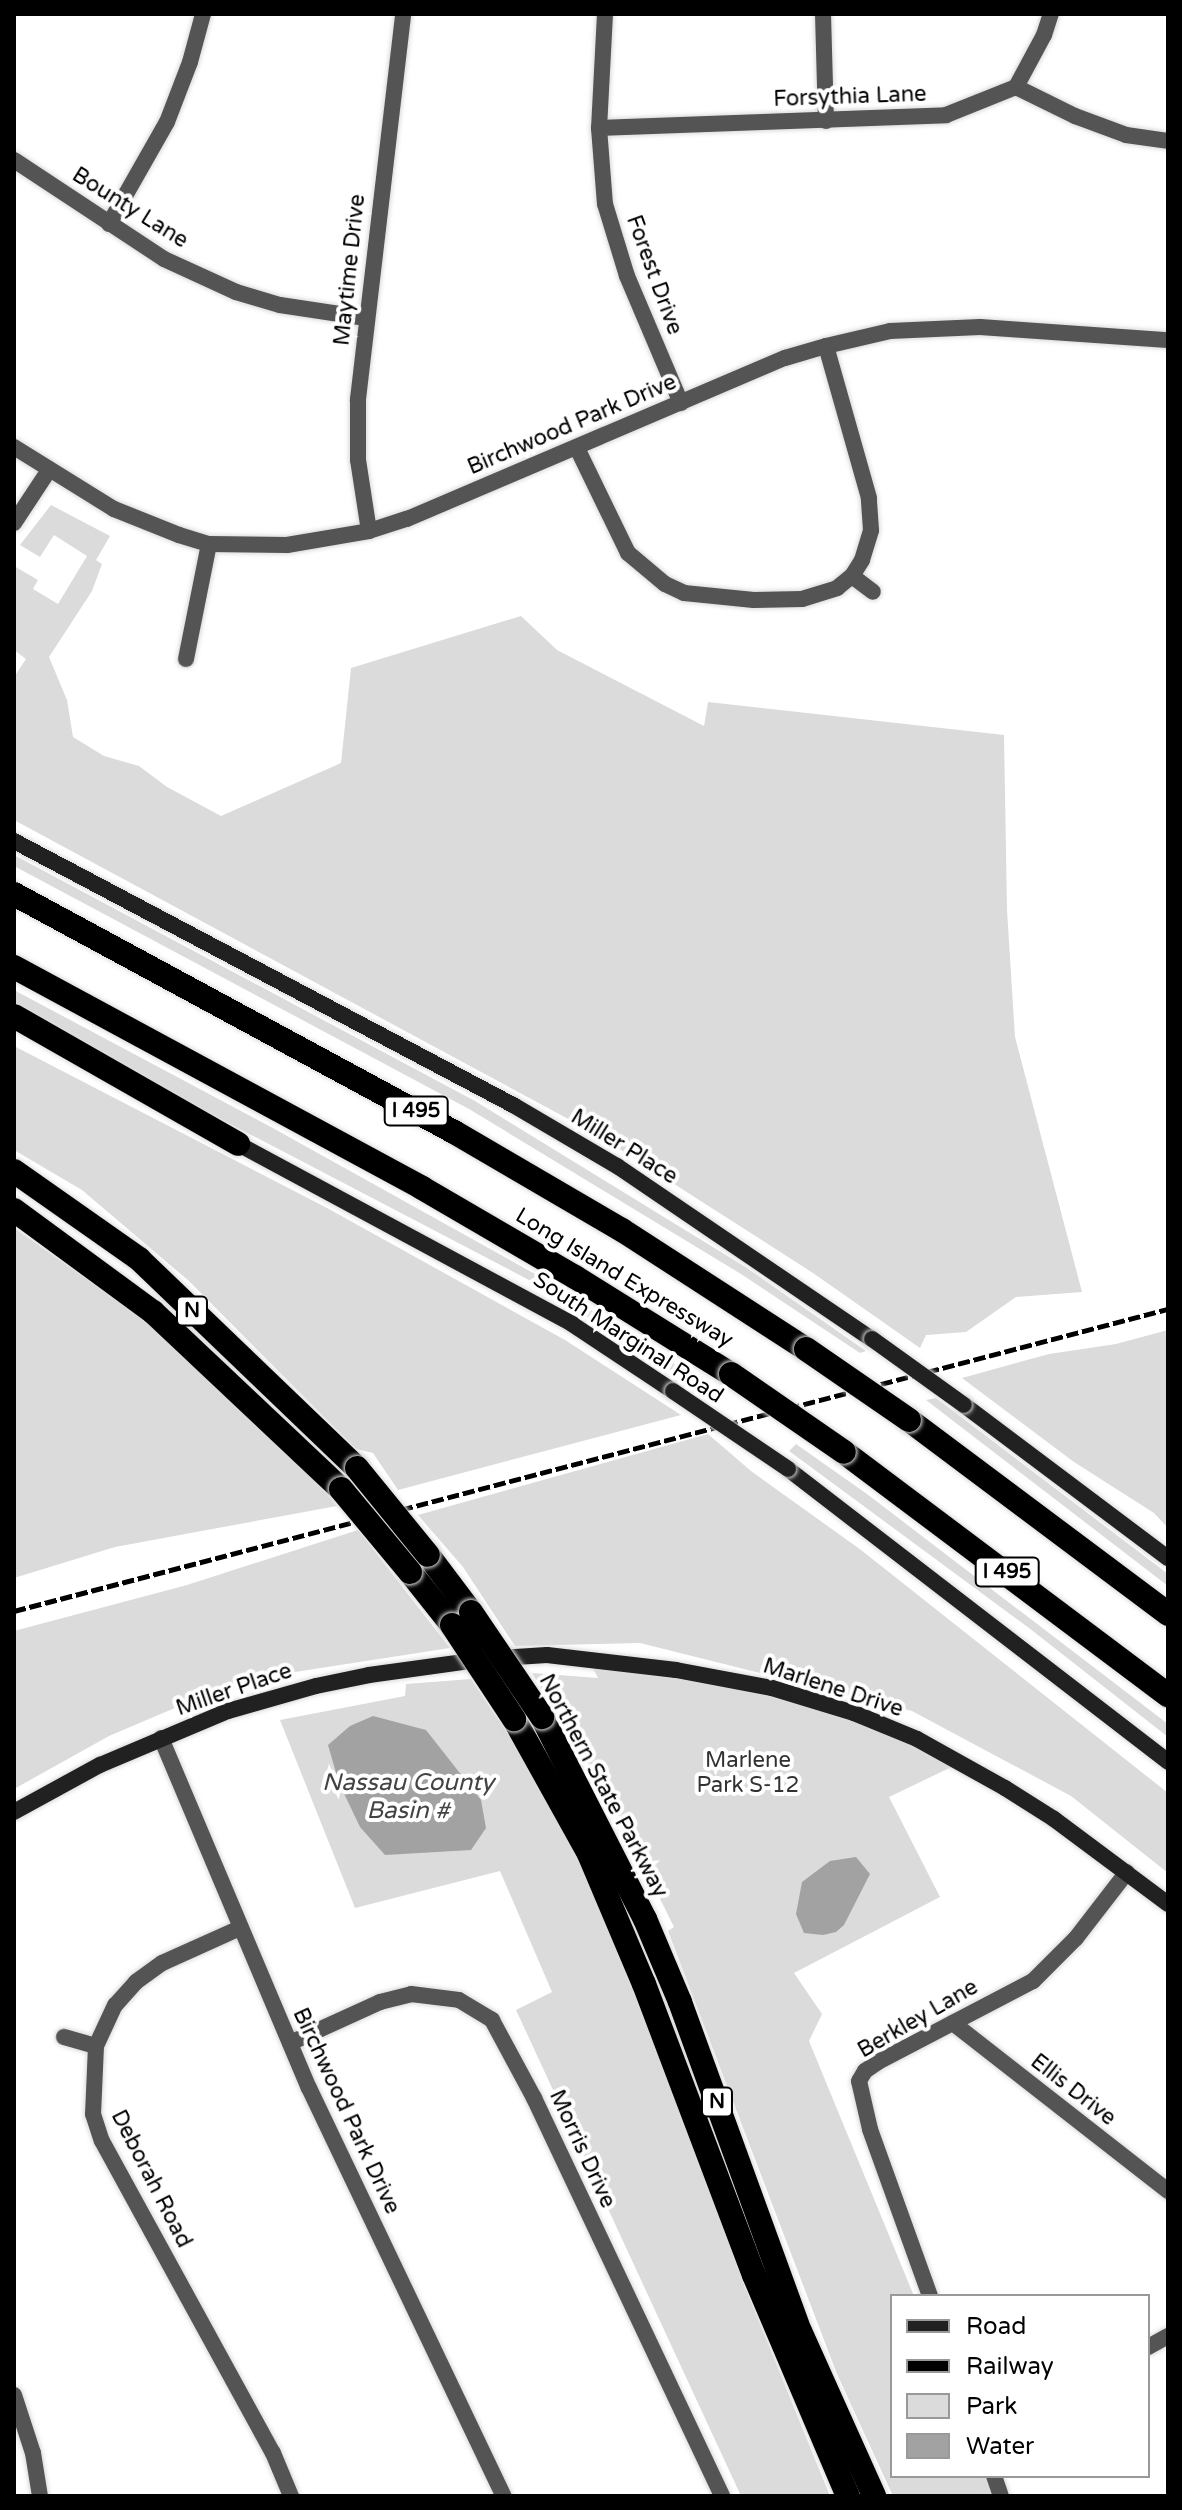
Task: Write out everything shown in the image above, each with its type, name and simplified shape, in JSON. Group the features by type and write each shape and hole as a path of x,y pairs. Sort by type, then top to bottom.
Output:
{"highway":[{"name":"Long Island Expressway","path":"14,894 454,1132 622,1230 909,1420 1168,1614"},
{"name":"Long Island Expressway","path":"14,967 435,1196 731,1374 844,1452 1168,1695"},
{"path":"14,1016 238,1144"},
{"name":"Northern State Parkway","path":"14,1171 139,1259 357,1468 428,1555 589,1854 644,1984 781,2342 848,2496"},
{"name":"Northern State Parkway","path":"14,1210 153,1312 341,1489 410,1572 462,1619 542,1717 645,1919 680,2002 800,2331 874,2496"}],"main road":[{"name":"Miller Place","path":"14,841 513,1105 617,1166 872,1339 1168,1558"},
{"name":"South Marginal Road","path":"14,1029 238,1144 559,1316 788,1469 1168,1762"},
{"name":"Marlene Drive","path":"484,1659 547,1655 676,1670 772,1688 854,1713 917,1739 1005,1788 1054,1819 1168,1904"},
{"name":"Miller Place","path":"14,1812 100,1765 228,1711 316,1686 484,1659"}],"street":[{"path":"109,224 167,122 203,14"},
{"name":"Maytime Drive","path":"369,531 358,460 358,399 403,14"},
{"name":"Forest Drive","path":"605,14 599,128 602,182 613,236 681,403"},
{"path":"823,14 826,121"},
{"path":"1051,14 1016,87 1075,116 1126,135 1168,141"},
{"name":"Forsythia Lane","path":"599,128 946,115 1016,87"},
{"name":"Bounty Lane","path":"14,160 164,259 236,292 280,305 366,318"},
{"name":"Birchwood Park Drive","path":"14,447 114,509 209,544 287,545 369,531 407,519 785,358 890,331 980,327 1168,340"},
{"path":"577,448 628,553 665,584 684,593 718,598 802,599 837,588 852,576 862,560 871,530 869,498 826,346"},
{"path":"14,523 49,470"},
{"path":"186,659 209,544"},
{"path":"852,576 873,592"},
{"name":"Birchwood Park Drive","path":"161,1738 290,2043 504,2496"},
{"name":"Berkley Lane","path":"929,2294 857,2087 865,2071 1033,1981 1054,1963 1127,1872"},
{"name":"Deborah Road","path":"240,1928 148,1971 115,2005 96,2046 93,2114 102,2141 273,2453 291,2496"},
{"name":"Morris Drive","path":"290,2043 380,2002 411,1994 459,2000 492,2020 534,2098 722,2496"},
{"name":"Ellis Drive","path":"953,2023 1168,2191"},
{"path":"64,2037 96,2046"},
{"path":"1150,2346 1168,2336"},
{"path":"14,2395 33,2453 40,2496"}],"green space":[{"path":"51,505 110,536 96,560 102,564 92,591 49,657 67,700 73,737 104,756 139,766 167,787 221,816 341,763 351,668 521,616 557,650 704,726 708,702 1004,735 1007,910 1015,1037 1082,1292 1016,1297 966,1332 926,1335 920,1348 813,1273 596,1134 14,820 14,677 26,659 14,650 14,566 38,580 33,589 58,604 87,556 54,535 40,557 20,545"},
{"path":"14,855 475,1101 747,1268 866,1351 860,1353 741,1274 469,1109 14,866"},
{"path":"14,990 271,1127 535,1274 704,1383 699,1388 529,1280 125,1069 14,1002"},
{"path":"14,1046 327,1208 565,1340 681,1415 398,1490 373,1453 356,1449 189,1281 82,1190 14,1150"},
{"path":"14,1228 156,1328 258,1416 337,1506 115,1547 14,1578"},
{"path":"1168,1330 1168,1528 1154,1513 1074,1462 962,1378 1049,1354 1116,1344"},
{"path":"936,1398 1168,1574 1168,1586 926,1400"},
{"path":"708,1434 751,1471 861,1550 1168,1793 1168,1873 1071,1796 912,1711 640,1643 515,1646 463,1567 418,1515"},
{"path":"796,1444 867,1494 1168,1724 1168,1737 1029,1628 789,1451"},
{"path":"358,1530 450,1648 282,1674 196,1699 109,1736 14,1789 14,1631 187,1585"},
{"name":"Marlene Park S-12","path":"589,1660 772,1688 960,1763 889,1797 940,1897 794,1973 822,2014 809,2041 913,2294 890,2294 890,2478 987,2478 994,2496 893,2496 837,2374 668,1931 674,1927 618,1814 532,1673 598,1678"},
{"path":"471,1679 521,1754 589,1873 657,2041 742,2280 830,2496 741,2496 516,2010 552,1992 500,1871 355,1908 280,1720 405,1696 406,1684"}],"water":[{"name":"Nassau County Basin #","path":"373,1716 426,1730 481,1800 486,1828 471,1850 385,1855 360,1827 339,1783 328,1745 350,1726"},
{"path":"856,1857 870,1874 844,1925 836,1932 823,1935 804,1933 796,1914 802,1882 830,1861"}],"railway":[{"path":"14,1611 1168,1309"}]}
